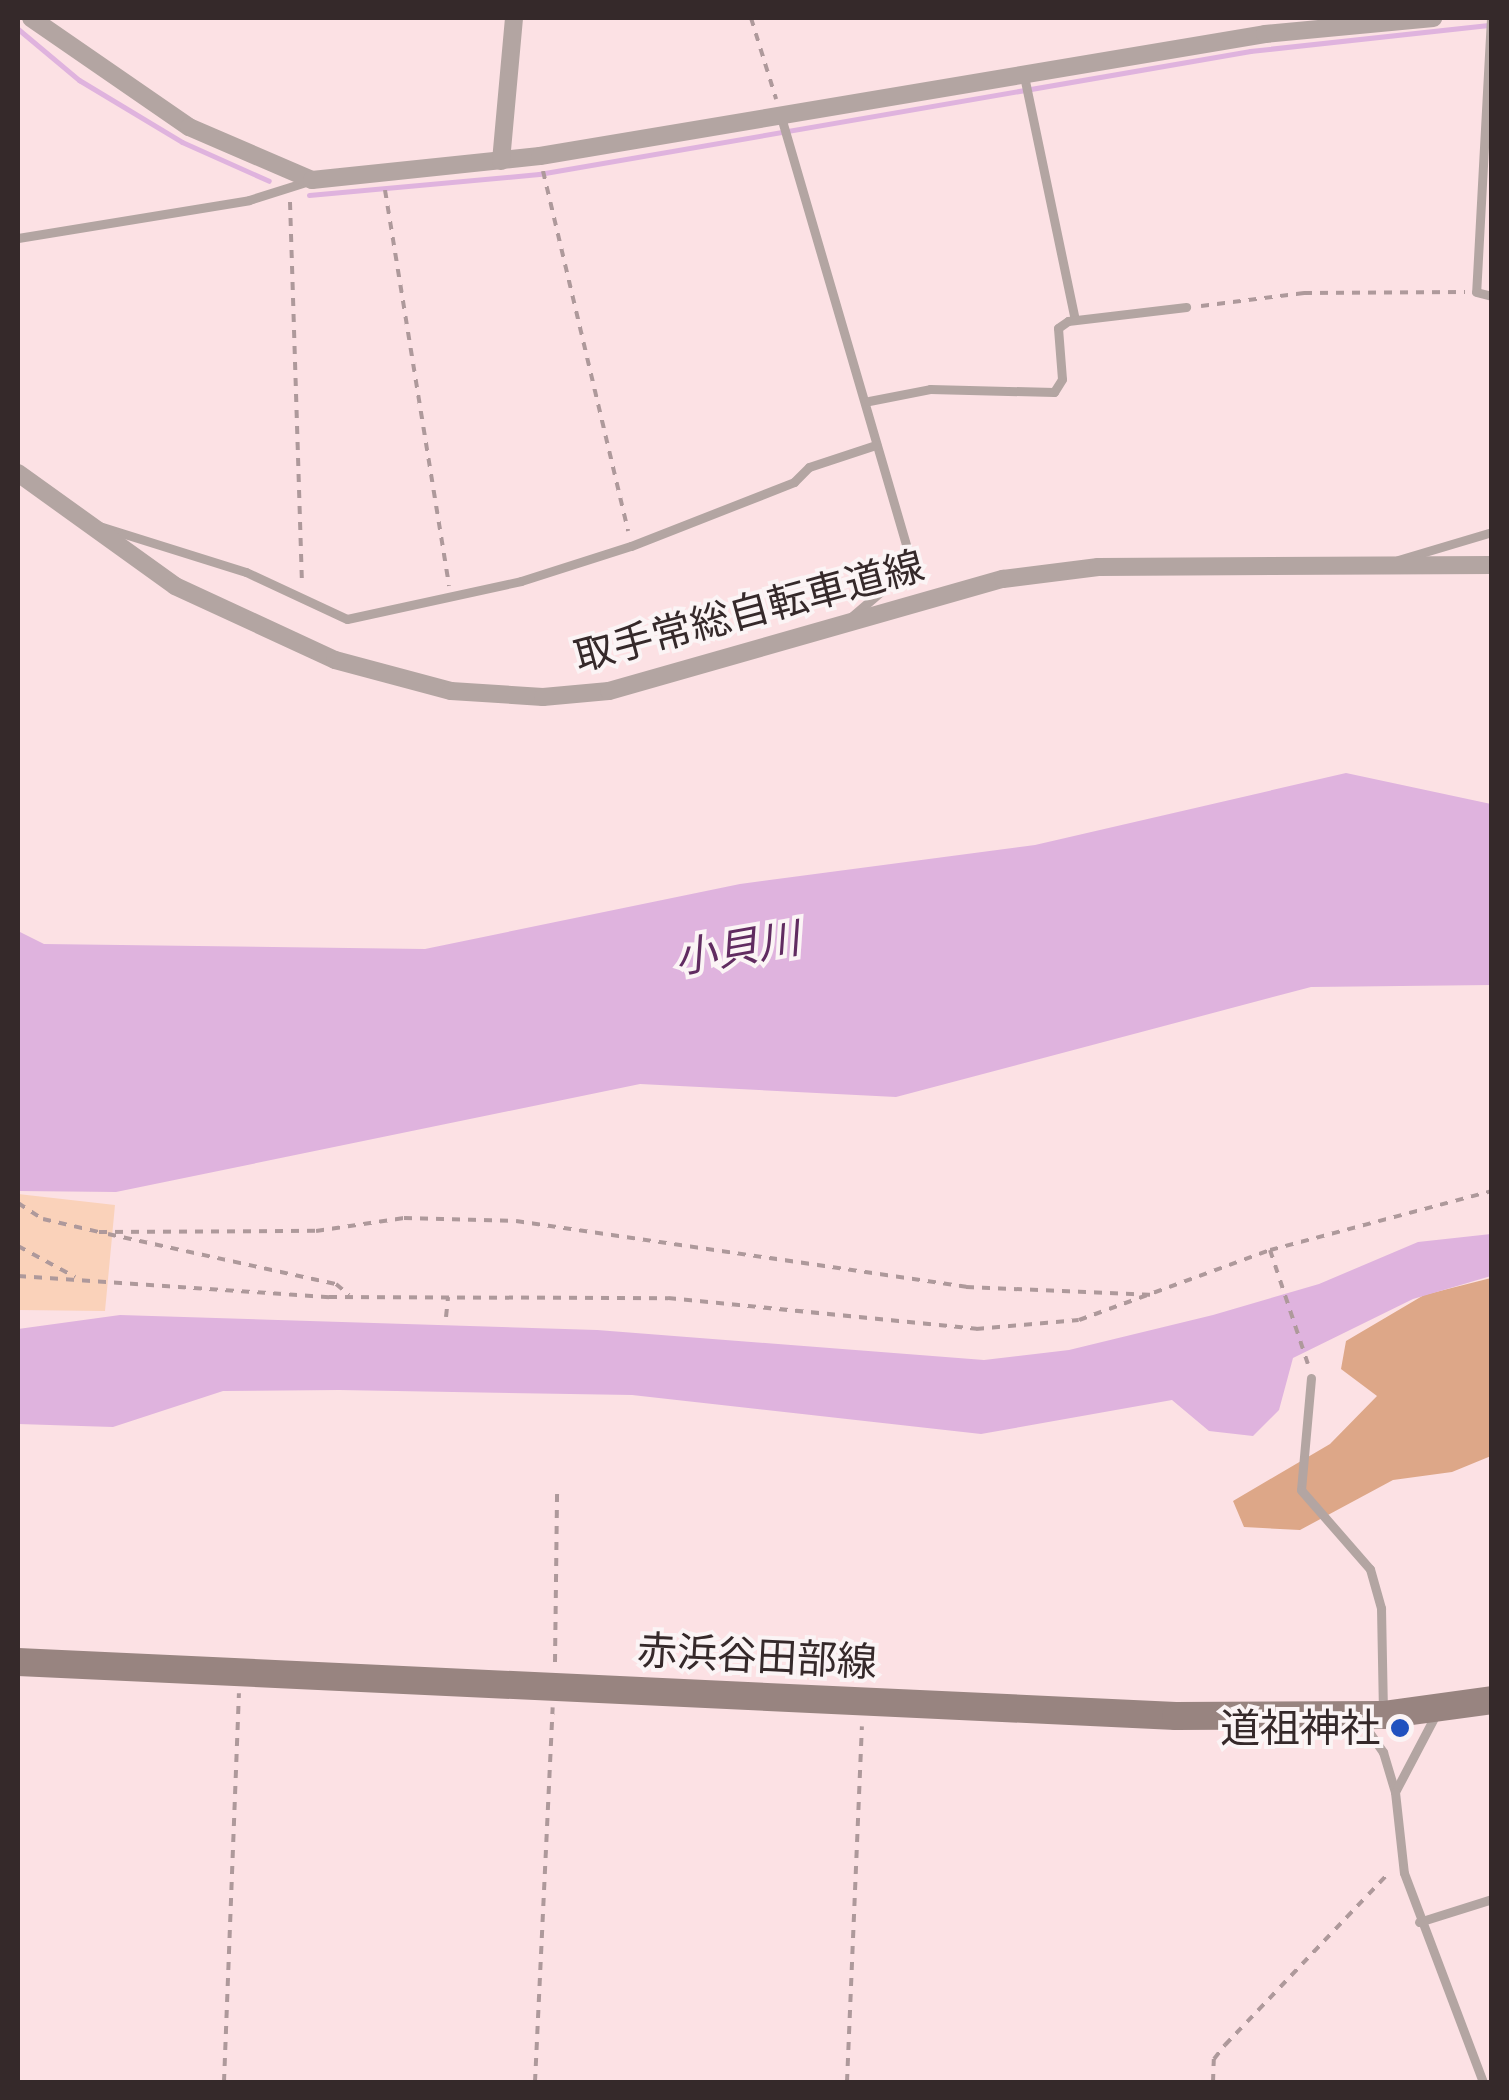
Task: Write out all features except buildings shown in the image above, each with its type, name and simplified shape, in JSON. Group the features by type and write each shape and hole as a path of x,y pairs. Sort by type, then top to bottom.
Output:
{"main road":[{"name":"赤浜谷田部線","path":"18,1662 1176,1716 1370,1716 1492,1700"}],"street":[{"path":"31,18 189,127 312,180 384,176 540,156 1265,34 1432,18"},
{"path":"501,160 514,18"},
{"name":"取手常総自転車道線","path":"18,472 175,586 335,660 451,690 543,697 610,691 1003,579 1098,567 1362,570 1492,566"}],"lane":[{"path":"1491,18 1476,292 1492,296"},
{"path":"1024,76 1075,320"},
{"path":"780,114 868,401 876,445 912,564 840,626"},
{"path":"18,238 250,200 312,180"},
{"path":"868,401 930,389 1054,392 1062,379 1058,328 1075,320 1186,307"},
{"path":"94,525 246,572 346,619 450,596 631,546 794,482 808,467 876,445"},
{"path":"1362,570 1492,532"},
{"path":"1312,1378 1301,1490 1370,1569 1381,1608 1370,1716 1395,1792 1396,1844 1420,1922 1483,2082"},
{"path":"1395,1792 1438,1710"},
{"path":"1420,1922 1492,1899"}],"path":[{"path":"751,18 780,114"},
{"path":"540,156 631,546"},
{"path":"384,176 450,596"},
{"path":"290,188 302,600"},
{"path":"1186,307 1304,293 1476,292"},
{"path":"18,1276 351,1297 668,1298 976,1329 1079,1320 1160,1296 1270,1250 1492,1191"},
{"path":"18,1203 43,1219 336,1284 351,1297"},
{"path":"99,1232 316,1231 404,1218 516,1221 966,1287 1160,1296"},
{"path":"18,1246 76,1278"},
{"path":"1270,1250 1306,1358"},
{"path":"446,1317 448,1297"},
{"path":"535,2082 554,1687 557,1487"},
{"path":"224,2082 240,1673"},
{"path":"847,2082 863,1701"},
{"path":"1213,2082 1214,2059 1224,2045 1380,1884 1394,1866 1396,1844"}],"shaded area":[{"path":"18,1194 115,1205 105,1311 18,1310"},
{"path":"1491,1278 1491,1456 1452,1472 1393,1480 1300,1530 1244,1527 1233,1501 1330,1444 1377,1396 1341,1369 1346,1341 1424,1295"}],"water":[{"name":"小貝川","path":"1346,773 1491,804 1491,985 1311,987 896,1097 640,1084 116,1192 18,1191 18,931 44,944 425,949 740,884 1035,845"},
{"path":"1491,1234 1491,1276 1413,1299 1293,1358 1279,1410 1253,1436 1209,1431 1172,1400 981,1434 632,1395 339,1390 223,1391 113,1427 18,1424 18,1329 120,1315 597,1330 984,1360 1069,1350 1213,1315 1319,1284 1418,1242"}],"waterway":[{"path":"309,195 539,174 1250,51 1489,25"},
{"path":"18,29 79,80 182,142 269,181"}],"place":[{"name":"道祖神社","path":"1400,1728"}]}
